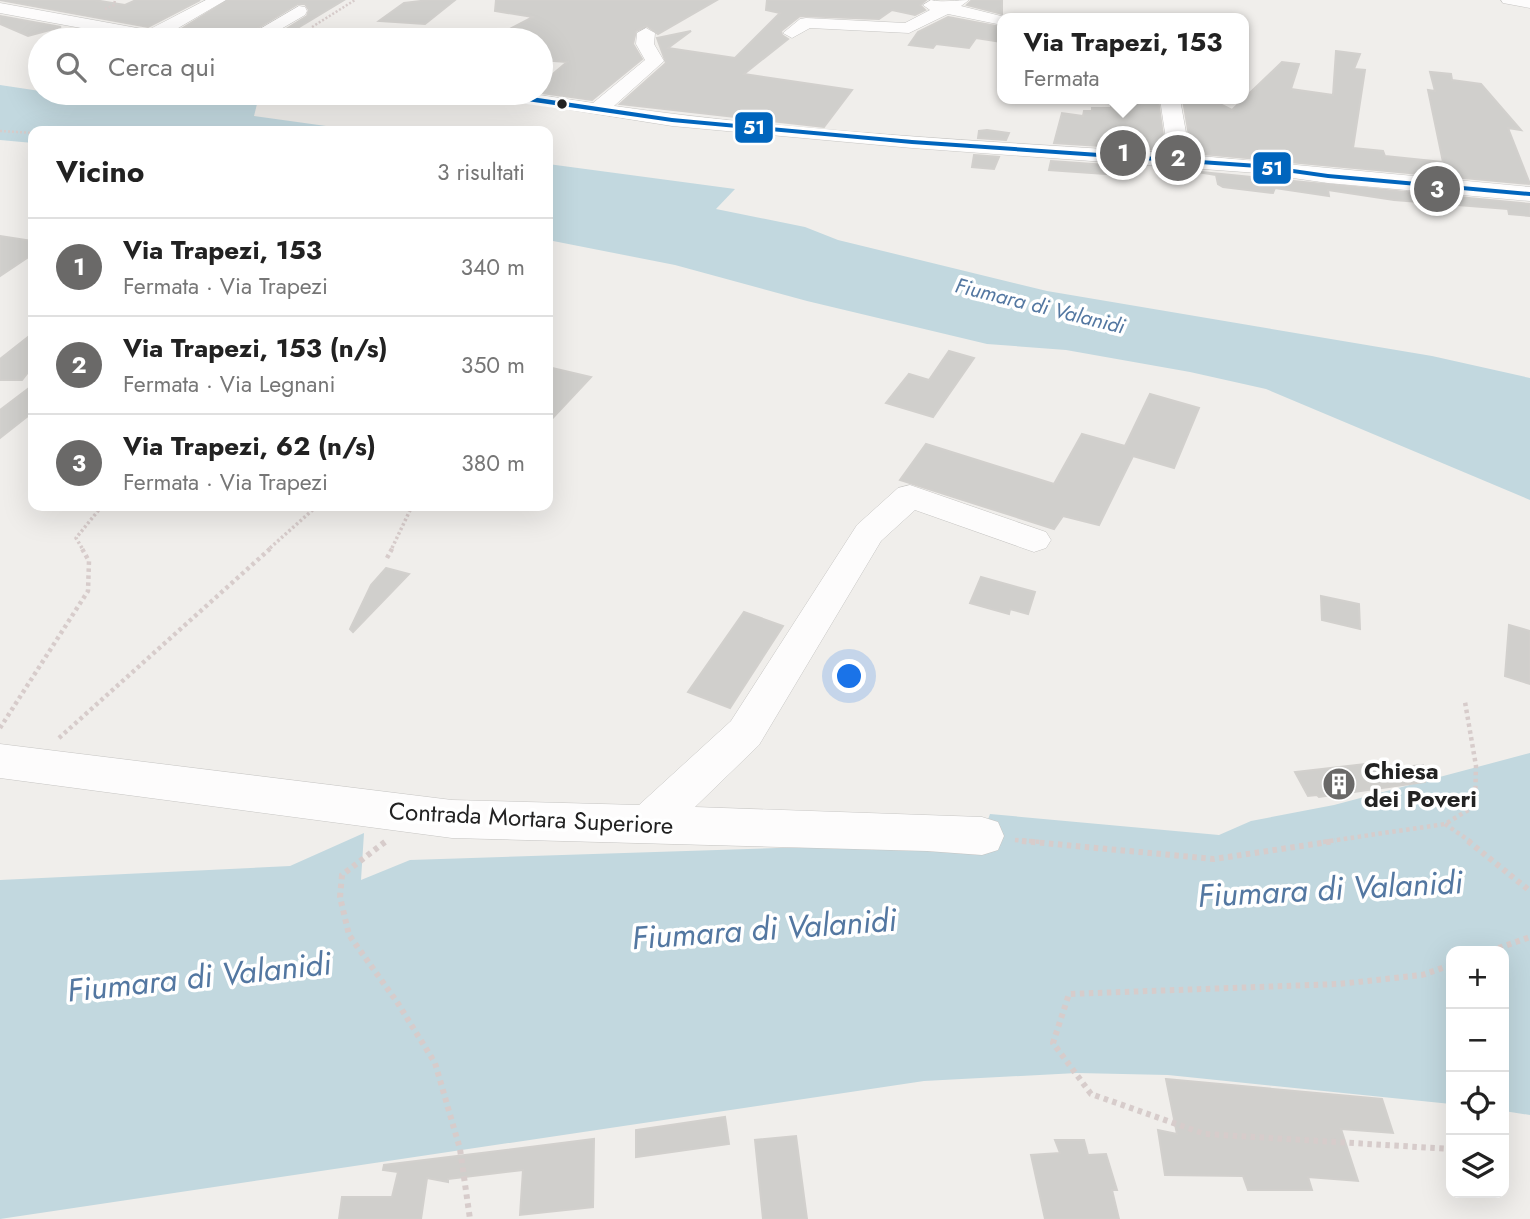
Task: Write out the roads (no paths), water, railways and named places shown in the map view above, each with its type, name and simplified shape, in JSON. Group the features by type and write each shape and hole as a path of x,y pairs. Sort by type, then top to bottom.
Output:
{"street":[{"path":"165,28 218,0"},
{"path":"911,0 954,4 997,18"},
{"path":"1509,0 1530,3"},
{"path":"792,33 806,23 909,28 954,4"},
{"path":"0,8 107,28"},
{"path":"270,28 299,11"},
{"path":"598,109 655,61 645,44 646,33"},
{"path":"553,102 671,120 912,142 1180,160 1530,194"},
{"path":"1171,104 1180,160"},
{"path":"647,825 744,733 869,533 910,496 1034,540"},
{"name":"Contrada Mortara Superiore","path":"15,763 452,819 927,832 982,836"}],"water":[{"path":"0,85 28,89 28,105 257,105 254,116 326,126 28,126 28,143 0,140"},
{"name":"Fiumara di Valanidi","path":"553,165 735,189 716,209 805,227 838,240 1047,291 1432,356 1530,378 1530,500 1266,389 1190,372 1066,350 987,344 807,301 675,265 553,241"},
{"name":"Fiumara di Valanidi","path":"1530,753 1530,1115 1509,1112 1509,946 1446,946 1446,1103 1168,1075 1077,1073 924,1081 0,1219 0,880 290,866 364,833 361,880 410,860 898,844 982,836 990,814 1219,835 1251,821 1334,805"}],"place":[{"name":"Via Trapezi, 153","path":"1123,153"},
{"name":"Via Trapezi, 153 (n/s)","path":"1178,158"},
{"name":"Via Trapezi, 62 (n/s)","path":"1437,189"},
{"name":"Chiesa dei Poveri","path":"1339,784"}]}
